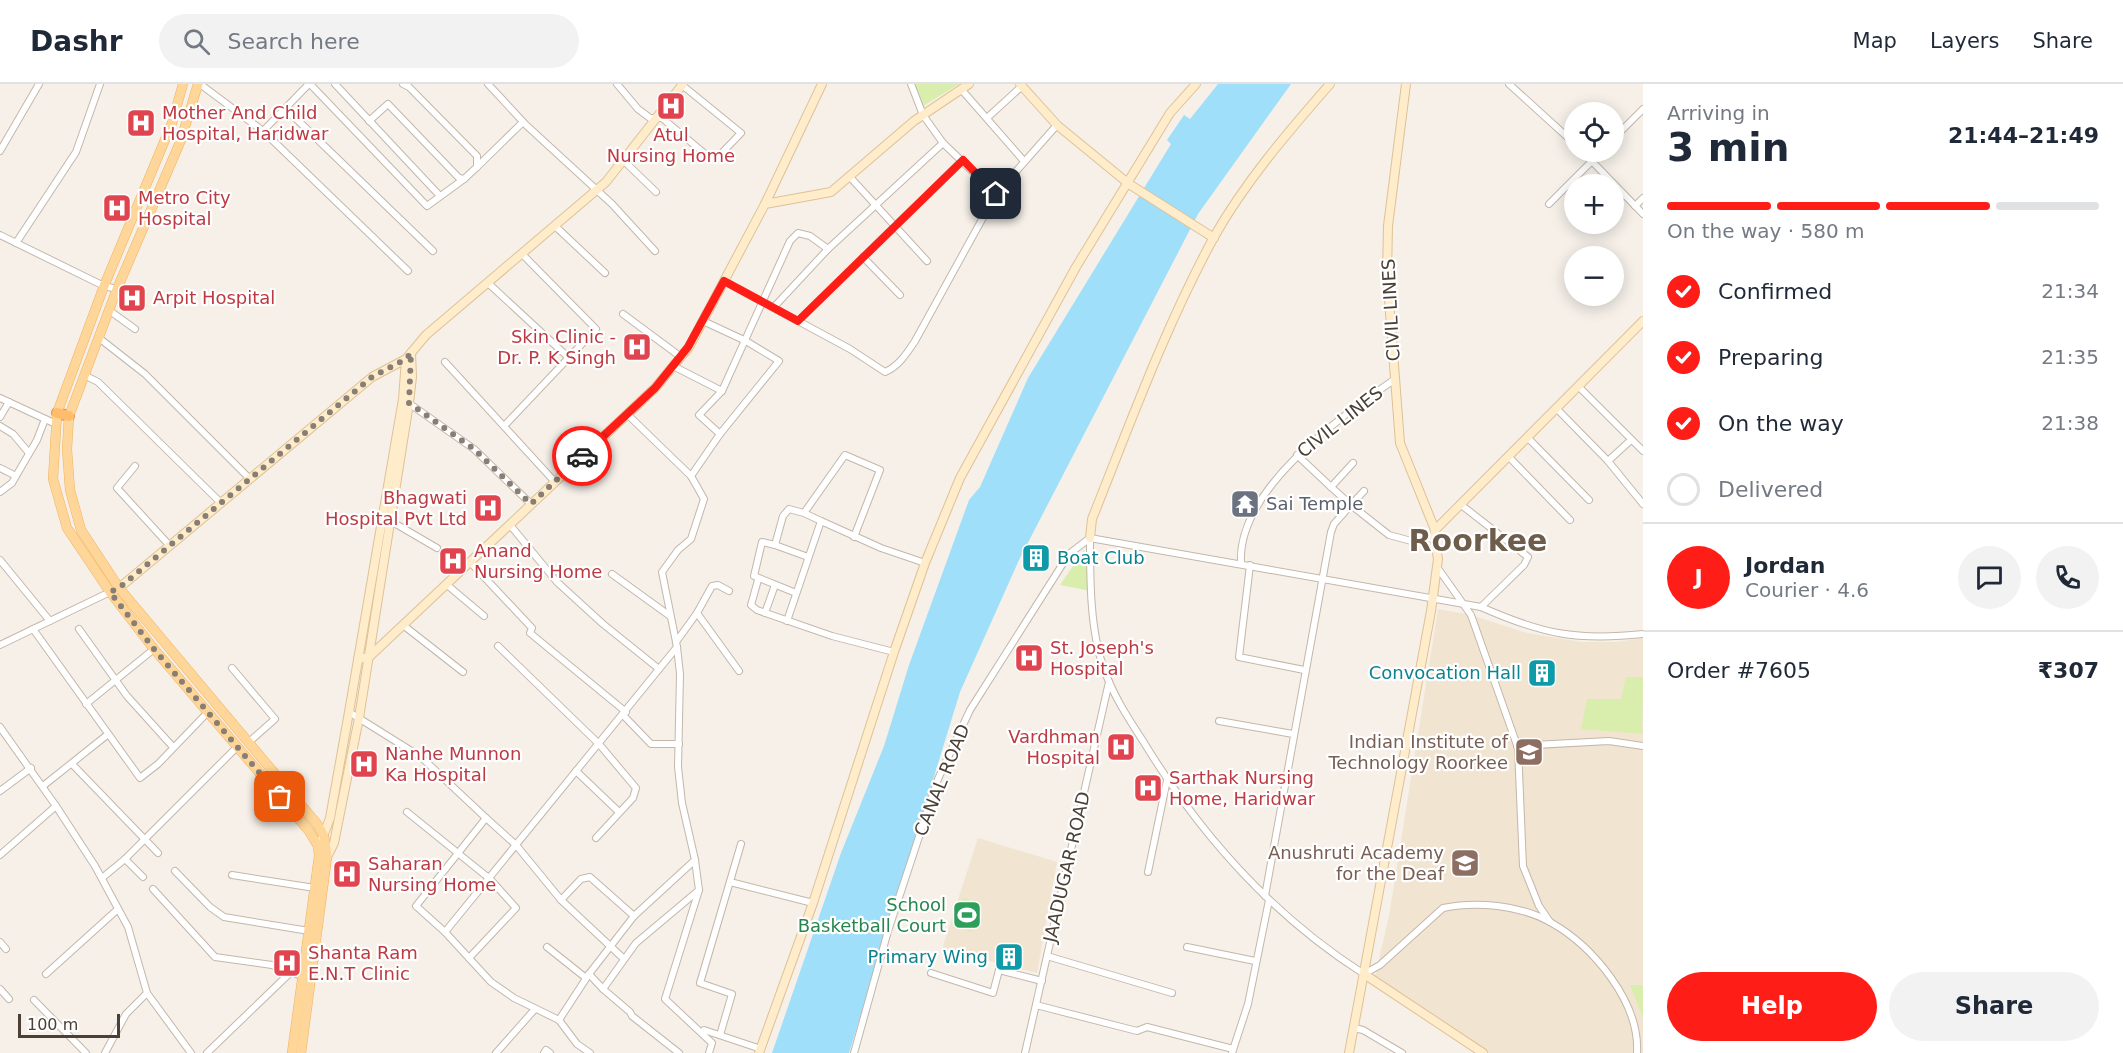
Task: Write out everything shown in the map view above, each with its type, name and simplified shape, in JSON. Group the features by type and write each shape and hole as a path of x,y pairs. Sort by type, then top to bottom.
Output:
{"highway":[{"path":"56,419 69,416"}],"main road":[{"path":"183,84 172,123 104,286 56,419 53,479 67,528 114,590 154,649 309,831 318,846 315,888 292,1053"},
{"path":"199,84 181,140 117,289 69,416 67,448 70,490 81,530 114,590 249,742 324,836 327,857 301,1053"}],"street":[{"path":"0,151 39,84"},
{"path":"16,243 76,152 100,84"},
{"path":"199,84 263,131 408,271"},
{"path":"263,131 309,84 427,206 477,167 523,122"},
{"path":"335,84 440,196"},
{"path":"402,84 409,87 477,156 477,167"},
{"path":"488,84 523,122 597,190 655,251"},
{"path":"0,645 114,590 372,377 409,356 426,336 597,190 623,160 656,117 682,84 741,133 717,158 710,158 662,118 656,117 650,118 638,109 617,84"},
{"path":"358,659 369,657 655,388 681,357 765,204 822,84"},
{"path":"911,84 923,115 944,143 996,194"},
{"path":"704,1030 760,1051 813,903 925,563 960,478 1076,267 1129,184 1170,113 1196,84"},
{"path":"1329,84 1239,196 1214,237 1168,332 1092,519 1090,538 1092,598 1098,644 1109,681 1122,709 1167,780 1267,898 1319,944 1483,1053"},
{"name":"CIVIL LINES","path":"1349,1053 1437,567 1434,533 1401,443 1387,274 1388,226 1406,84"},
{"path":"1509,84 1564,134"},
{"path":"987,118 1021,85 1057,125 1129,184 1214,237"},
{"path":"765,204 831,192 923,115 965,86 987,118 1023,160"},
{"path":"369,121 388,104 459,178 464,178"},
{"path":"285,108 433,251"},
{"path":"1624,128 1643,109"},
{"path":"724,281 774,307 885,372 890,370 903,358 915,341 996,194 1023,160 1057,125"},
{"path":"774,307 828,249 944,143"},
{"path":"623,160 656,192"},
{"path":"798,321 963,160"},
{"path":"1549,204 1590,162"},
{"path":"1594,162 1643,214"},
{"path":"849,176 927,261"},
{"path":"1635,206 1643,198"},
{"path":"555,226 605,273"},
{"path":"720,434 699,415 722,391 790,241 798,233 810,236 828,249"},
{"path":"0,235 104,286 117,289"},
{"path":"505,425 596,329 522,254"},
{"path":"863,256 900,295"},
{"path":"488,283 568,357"},
{"path":"110,311 135,329"},
{"path":"624,314 681,357"},
{"path":"691,476 720,434 779,361 746,341 702,321"},
{"path":"1297,455 1351,505 1389,535 1415,542 1434,533 1460,504 1643,321"},
{"path":"99,338 145,374 250,479"},
{"path":"327,857 334,843 369,657 387,519 406,401 409,356"},
{"path":"445,362 555,482"},
{"path":"673,366 722,391"},
{"path":"84,375 98,382 221,503"},
{"name":"CIVIL LINES","path":"1241,563 1241,551 1256,509 1297,455 1395,379"},
{"path":"1578,386 1643,452"},
{"path":"0,398 45,419 56,419"},
{"path":"406,401 474,449 531,504"},
{"path":"0,417 9,402"},
{"path":"1556,408 1608,461 1643,504"},
{"path":"627,414 691,476 705,499 691,539 678,550 662,572 677,645 680,674 679,744 682,803 695,860 699,890 665,999 712,1043 709,1053"},
{"path":"0,492 12,483 45,419"},
{"path":"0,426 13,434 29,453"},
{"path":"1527,437 1589,500"},
{"path":"1608,461 1631,440"},
{"path":"804,513 845,455 880,470 854,537"},
{"path":"1508,456 1570,520"},
{"path":"1331,487 1353,463"},
{"path":"135,466 117,488 170,546"},
{"path":"0,468 16,476"},
{"path":"1036,1005 1137,1031 1147,1027 1232,1051 1248,1004 1321,578 1334,524 1364,491"},
{"path":"1460,504 1528,557 1524,565 1480,607"},
{"path":"775,544 783,516 789,509 804,513 854,537 925,563"},
{"path":"387,519 437,548"},
{"path":"318,846 330,818 358,659 387,519"},
{"path":"787,621 821,521"},
{"path":"510,525 557,582 603,624 659,669"},
{"path":"1090,538 1480,607 1526,627 1546,632 1576,637 1643,634"},
{"name":"CANAL ROAD","path":"854,1053 888,931 938,779 970,710 1069,554 1090,538"},
{"path":"796,593 758,580 754,576 762,542 775,544 808,557"},
{"path":"0,560 50,621"},
{"path":"470,562 532,628 530,633 625,713 651,744 679,744"},
{"path":"1250,565 1239,657 1304,670"},
{"path":"1437,567 1465,604 1517,746 1521,785 1523,866 1539,906 1551,922 1584,950 1620,990 1631,1010 1638,1037 1637,1053"},
{"path":"612,574 670,616"},
{"path":"758,580 751,605 765,613 894,652"},
{"path":"446,585 484,616"},
{"path":"445,932 659,669 677,645 712,586 718,585 729,591"},
{"path":"765,613 775,585"},
{"path":"697,613 739,671"},
{"path":"403,625 463,672"},
{"path":"33,629 140,778 158,764 208,712"},
{"path":"79,629 127,696 172,747"},
{"path":"498,646 599,744 636,788 633,798 596,838"},
{"path":"87,704 154,649"},
{"path":"232,668 274,719 249,742"},
{"name":"JAADUGAR ROAD","path":"1025,1053 1109,681"},
{"path":"349,712 421,757 516,845 561,900 624,959"},
{"path":"1220,721 1293,734"},
{"path":"0,727 43,786 102,878 128,927 147,993 191,1053"},
{"path":"43,786 107,735"},
{"path":"1517,746 1609,741 1643,746"},
{"path":"102,878 125,859 237,747"},
{"path":"72,764 158,853"},
{"path":"0,791 30,768"},
{"path":"576,771 619,812"},
{"path":"1148,872 1167,780"},
{"path":"0,855 56,806"},
{"path":"407,812 490,879 516,908 469,958"},
{"path":"486,818 416,906 445,932 491,982 514,998 559,1020 577,1044 590,1053"},
{"path":"720,1035 732,994 700,983 741,844"},
{"path":"125,859 143,877"},
{"path":"559,1020 589,974 634,916 695,860"},
{"path":"175,871 210,907 224,917 309,931"},
{"path":"231,875 315,888"},
{"path":"561,900 581,879 590,877 634,916"},
{"path":"730,882 813,903"},
{"path":"153,889 215,957 272,965 303,976"},
{"path":"603,989 636,944 699,890"},
{"path":"1364,974 1380,965 1443,908 1501,907 1522,911 1551,922"},
{"path":"46,974 118,909"},
{"path":"0,942 6,949"},
{"path":"547,947 586,978 589,974"},
{"path":"1187,947 1255,961"},
{"path":"1047,956 1172,993"},
{"path":"931,973 993,993 999,970 1042,981"},
{"path":"207,1053 291,972"},
{"path":"589,974 632,1016 679,1053"},
{"path":"0,989 9,999"},
{"path":"105,1053 126,1014 147,993"},
{"path":"34,1000 86,1053"},
{"path":"496,1053 535,1008"},
{"path":"1354,1028 1363,1030 1402,1053"},
{"path":"544,1053 546,1050 550,1053"}],"shaded area":[{"name":"Indian Institute of Technology Roorkee","path":"1438,609 1471,615 1527,633 1581,642 1616,642 1643,638 1643,1053 1484,1053 1373,985 1389,916"},
{"path":"978,838 1057,862 1037,973 942,949"}],"green space":[{"path":"912,84 959,84 920,108"},
{"path":"1084,550 1091,591 1060,585"},
{"path":"1626,677 1643,677 1642,734 1581,729 1587,699 1621,699"},
{"name":"School Basketball Court","path":"963,898 981,904 972,932 953,926"},
{"path":"1630,985 1643,985 1643,1018"}],"water":[{"path":"1218,84 1291,84 1198,214 1019,560 960,692 849,1053 772,1053 841,853 884,746 909,665 969,500 980,487 1028,378 1171,144 1167,140 1184,115 1190,119"}],"way so far":[{"path":"280,797 154,649 110,592 119,588 372,377 406,359 411,353 412,377 409,403 474,449 531,504 582,456"}],"place":[{"name":"Atul Nursing Home","path":"671,106"},
{"name":"Mother And Child Hospital, Haridwar","path":"141,123"},
{"name":"Metro City Hospital","path":"117,208"},
{"name":"Arpit Hospital","path":"132,298"},
{"name":"Skin Clinic - Dr. P. K Singh","path":"637,347"},
{"name":"Sai Temple","path":"1245,504"},
{"name":"Bhagwati Hospital Pvt Ltd","path":"488,508"},
{"name":"Boat Club","path":"1036,558"},
{"name":"Anand Nursing Home","path":"453,561"},
{"name":"St. Joseph's Hospital","path":"1029,658"},
{"name":"Convocation Hall","path":"1542,673"},
{"name":"Vardhman Hospital","path":"1121,747"},
{"name":"Indian Institute of Technology Roorkee","path":"1529,752"},
{"name":"Nanhe Munnon Ka Hospital","path":"364,764"},
{"name":"Sarthak Nursing Home, Haridwar","path":"1148,788"},
{"name":"Anushruti Academy for the Deaf","path":"1465,863"},
{"name":"Saharan Nursing Home","path":"347,874"},
{"name":"School Basketball Court","path":"967,915"},
{"name":"Primary Wing","path":"1009,957"},
{"name":"Shanta Ram E.N.T Clinic","path":"287,963"}],"district":[{"name":"Roorkee","path":"1478,541"}],"route":[{"path":"582,456 655,388 688,347 724,281 798,321 963,160 996,194"}]}
